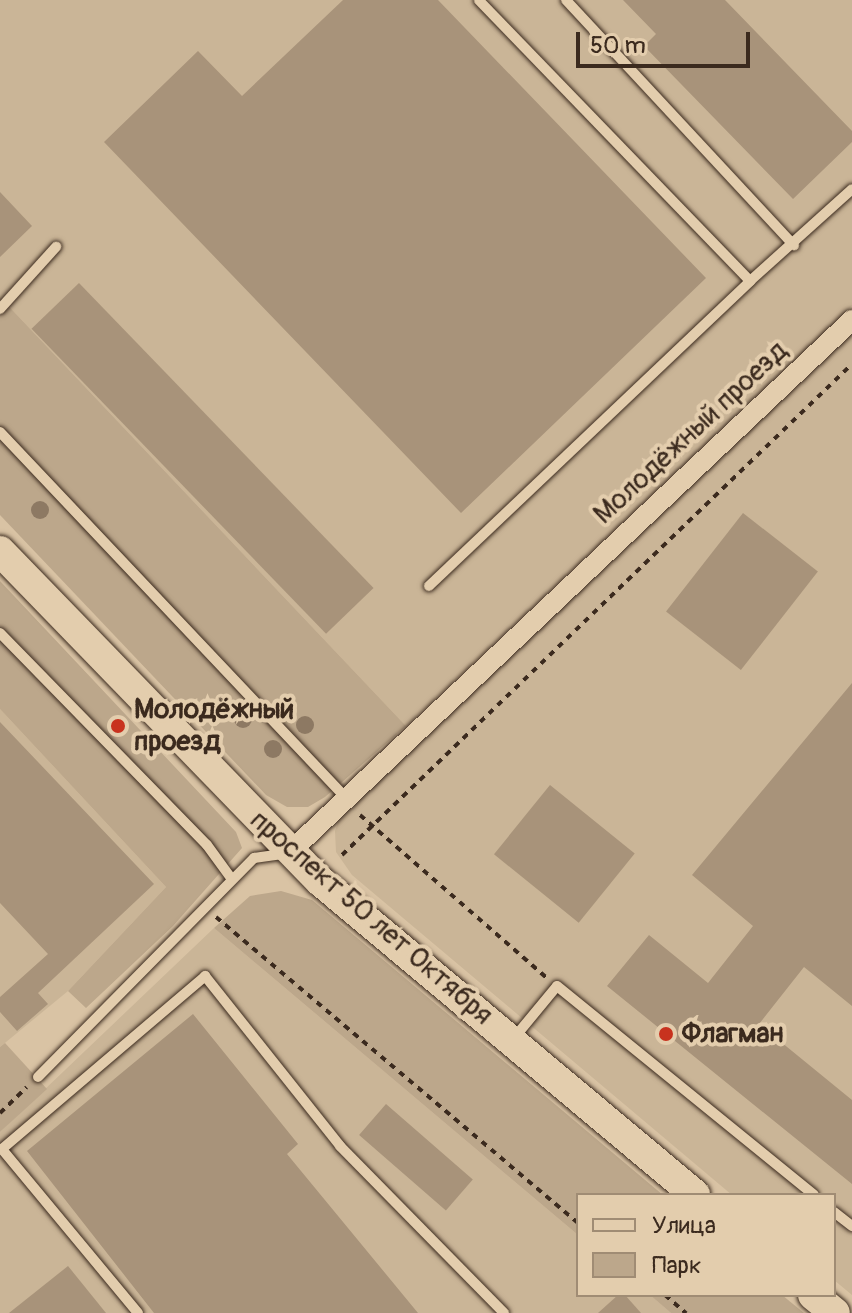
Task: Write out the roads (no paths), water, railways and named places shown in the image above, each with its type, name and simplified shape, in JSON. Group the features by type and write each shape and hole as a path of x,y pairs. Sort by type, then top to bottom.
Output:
{"main road":[{"name":"проспект 50 лет Октября","path":"0,551 290,852 693,1193"},
{"path":"815,1297 835,1313"}],"street":[{"name":"Молодёжный проезд","path":"290,852 852,320"}],"lane":[{"path":"479,0 750,281"},
{"path":"566,0 794,245"},
{"path":"429,586 750,281 794,245 852,189"},
{"path":"0,309 56,247"},
{"path":"0,432 345,797"},
{"path":"0,633 207,845 231,878"},
{"path":"38,1077 231,878 254,858 290,852"},
{"path":"138,1313 2,1149 205,976 340,1146 504,1313"},
{"path":"513,1041 557,986 812,1193"},
{"path":"836,1214 852,1226"}],"place":[{"name":"Молодёжный проезд","path":"118,726"},
{"name":"Флагман","path":"666,1034"}]}
